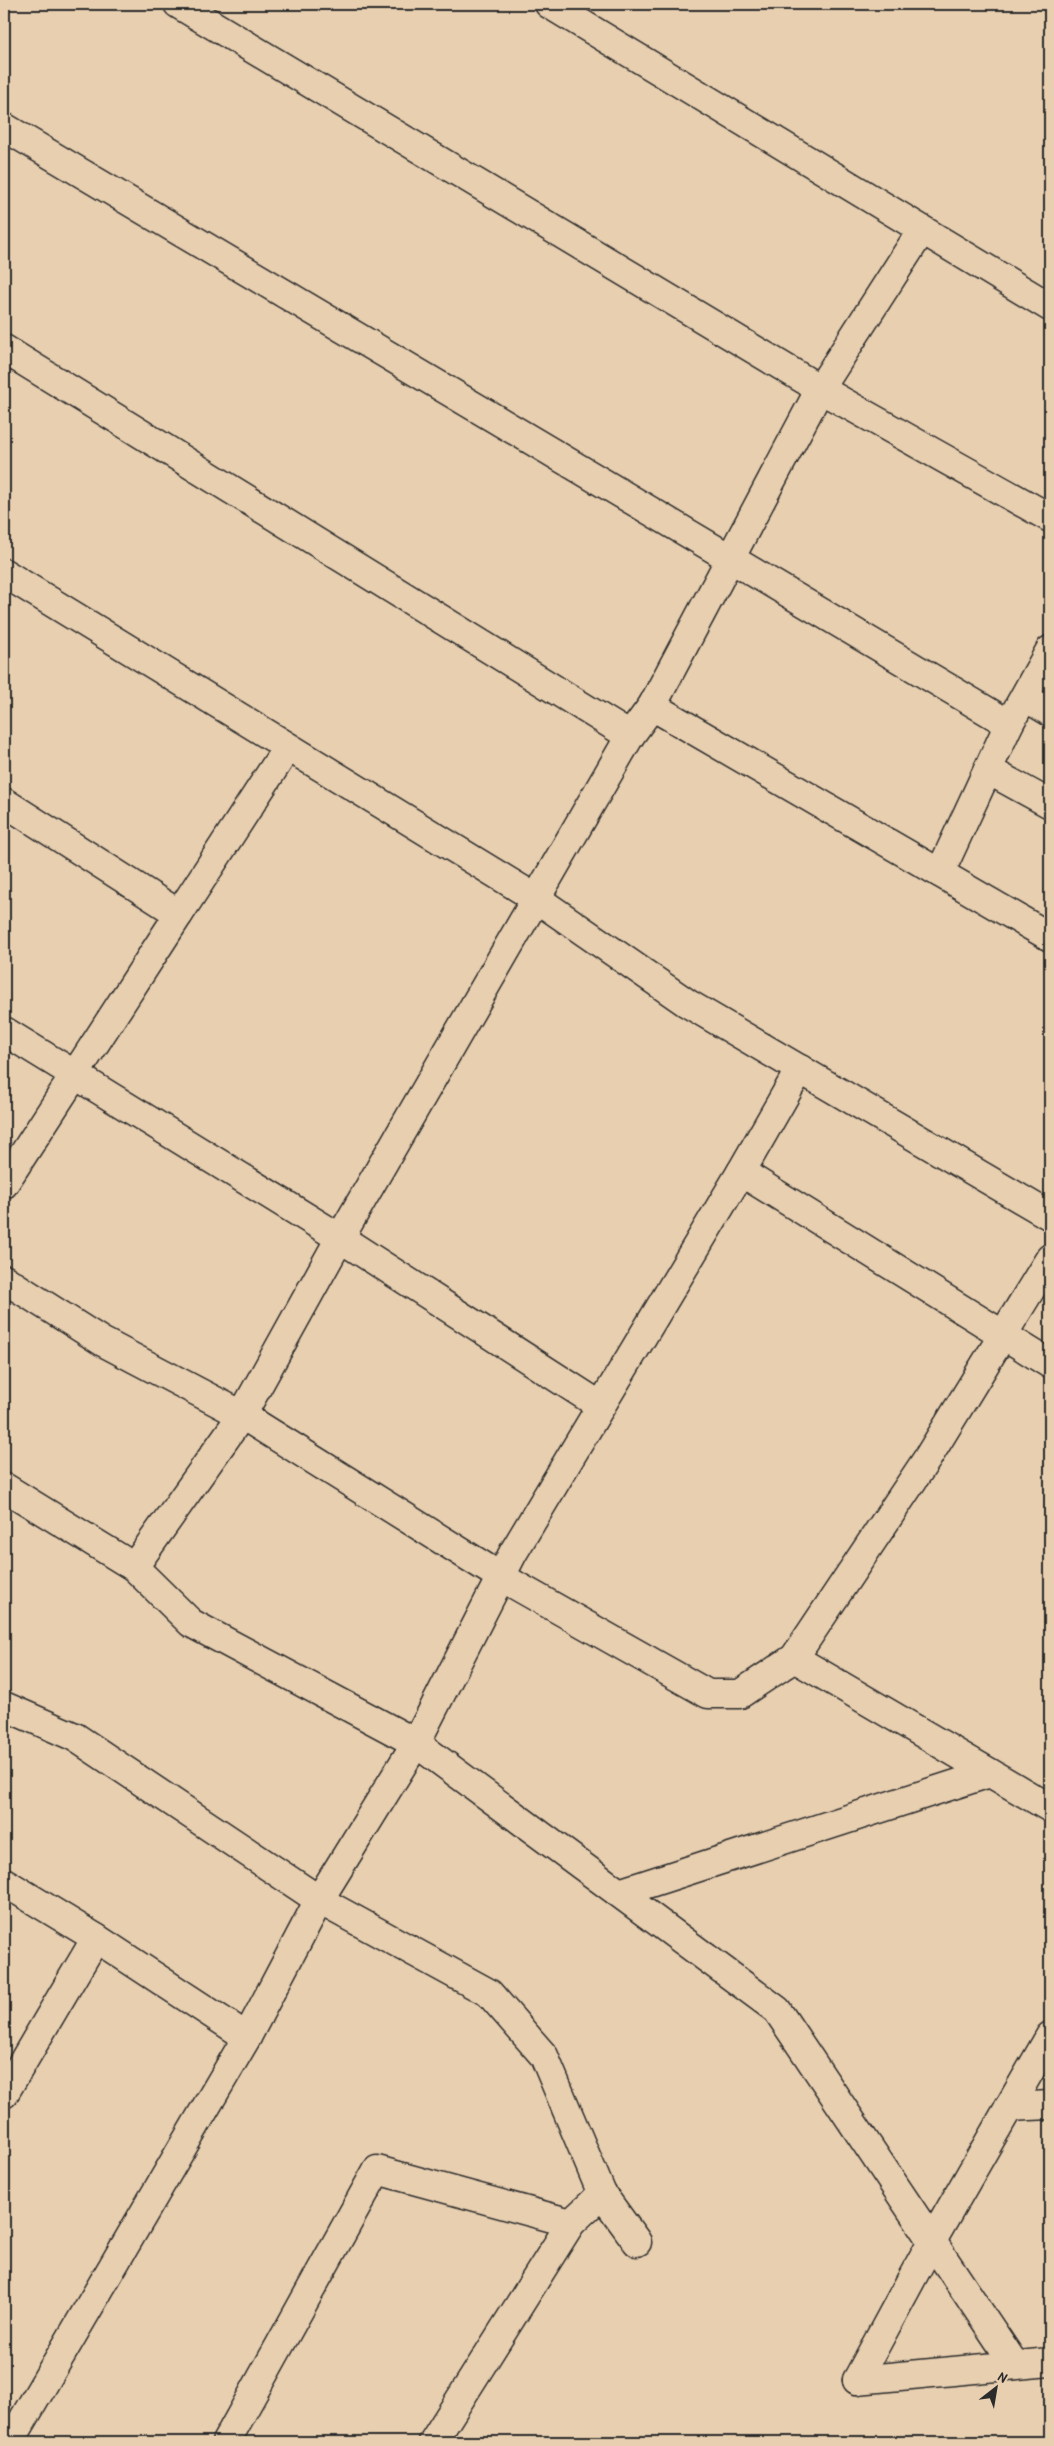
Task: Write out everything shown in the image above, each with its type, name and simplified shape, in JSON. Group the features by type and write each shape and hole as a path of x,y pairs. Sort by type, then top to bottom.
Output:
{"street":[{"path":"178,4 820,389 1050,518"},
{"path":"549,4 1050,307"},
{"path":"4,127 1009,724"},
{"path":"134,1567 242,1415 340,1238 630,736 652,706 820,389 922,230"},
{"path":"4,349 630,736"},
{"path":"4,572 287,748 537,899 686,1003 1050,1216"},
{"path":"940,873 1009,724 1050,650"},
{"path":"1025,697 1050,712"},
{"path":"652,706 1050,937"},
{"path":"4,1184 287,748"},
{"path":"988,770 1050,804"},
{"path":"4,802 179,914"},
{"path":"4,1031 74,1076 340,1238 601,1406"},
{"path":"10,2442 247,2036 319,1900 416,1743 501,1577 800,1069"},
{"path":"741,1172 1050,1364"},
{"path":"4,1279 103,1342 242,1415 501,1577 708,1694 740,1694 794,1658 928,1459 1050,1258"},
{"path":"4,1487 134,1567 190,1623 416,1743 777,2010 1015,2365"},
{"path":"794,1658 1050,1808"},
{"path":"4,1706 74,1737 319,1900 489,1993 544,2056 602,2194 637,2242"},
{"path":"619,1893 990,1773"},
{"path":"4,1882 96,1938 247,2036"},
{"path":"4,2094 96,1938"},
{"path":"1050,2036 932,2241 857,2380 1050,2362"},
{"path":"1009,2108 1050,2105"},
{"path":"226,2442 377,2170 571,2223"},
{"path":"433,2442 571,2223 602,2194"}]}
